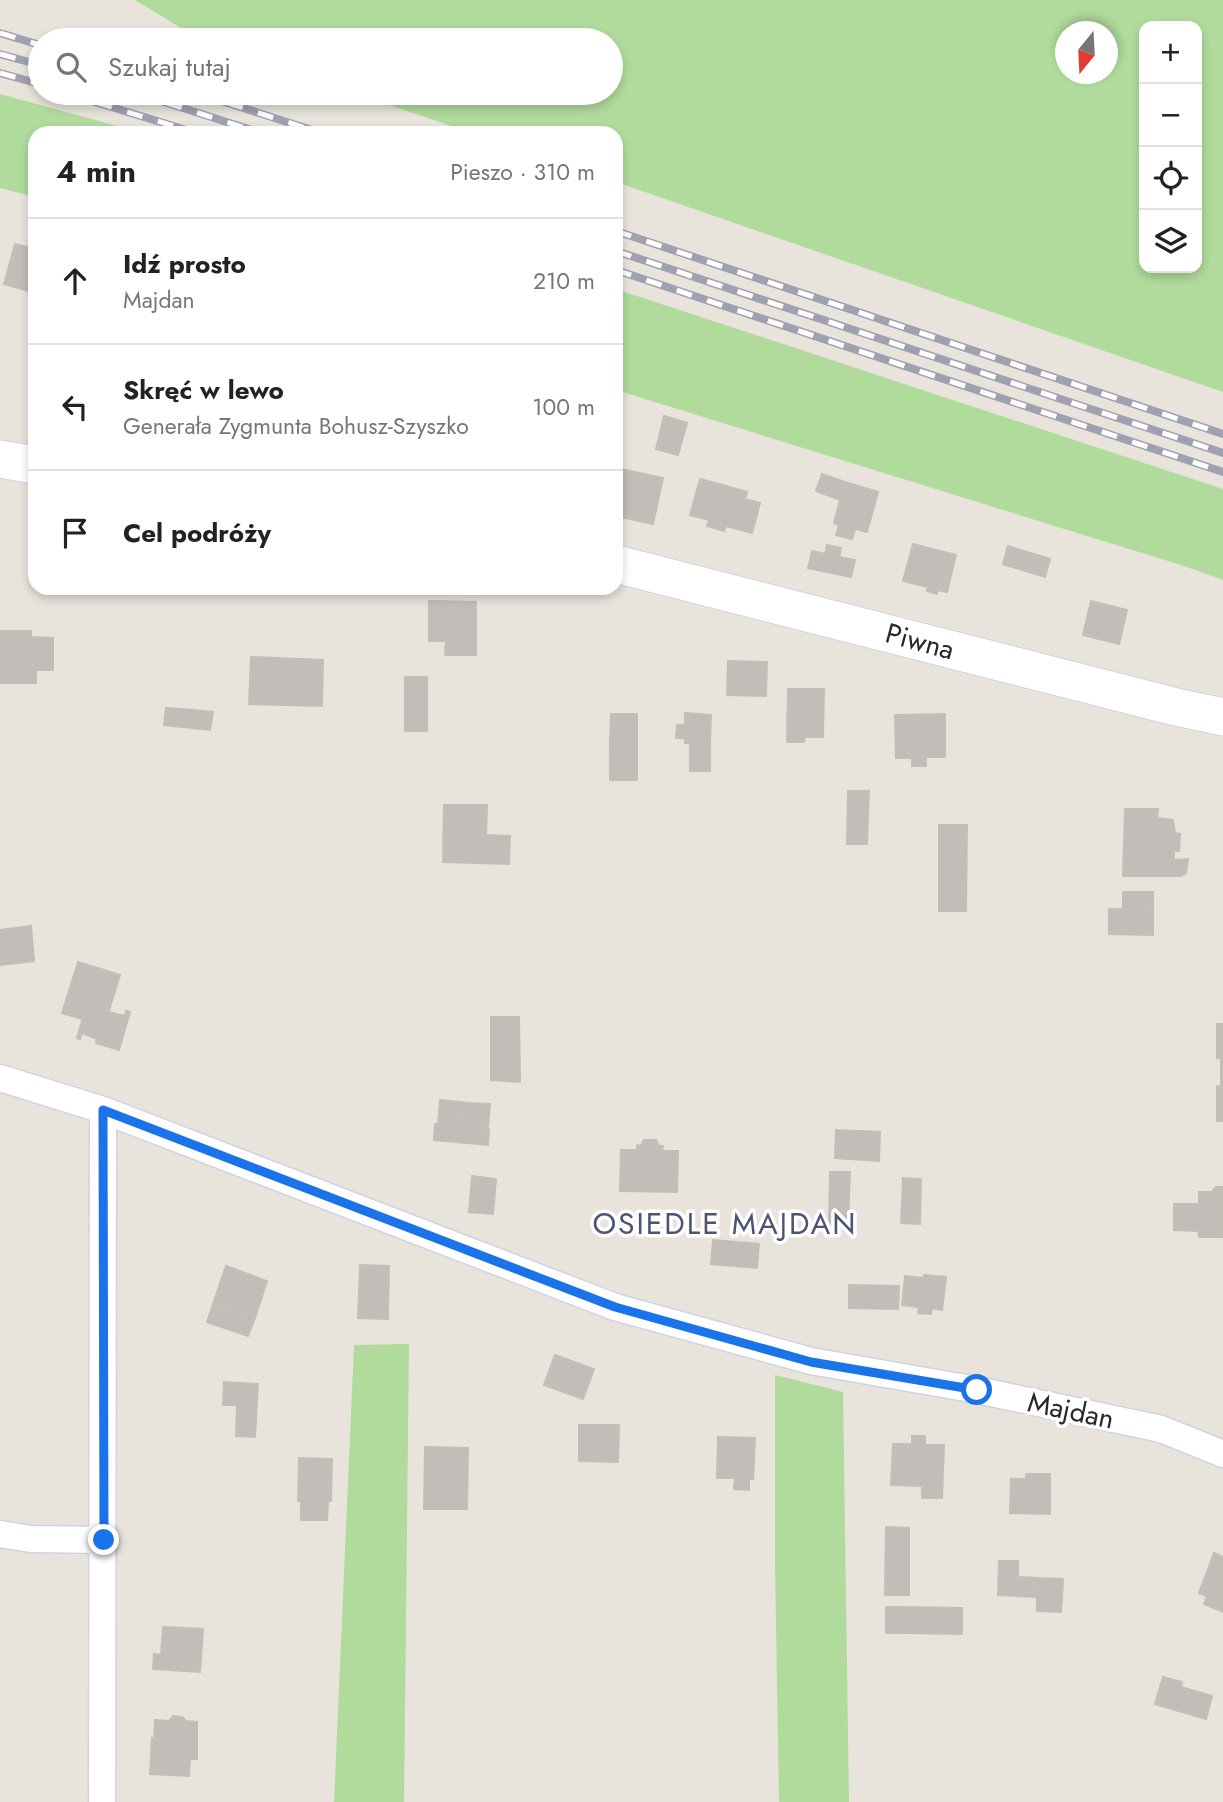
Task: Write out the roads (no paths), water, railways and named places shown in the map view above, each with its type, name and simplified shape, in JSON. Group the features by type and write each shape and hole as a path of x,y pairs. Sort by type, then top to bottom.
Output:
{"street":[{"path":"0,459 28,464"},
{"name":"Piwna","path":"623,566 1176,708 1223,717"},
{"name":"Majdan","path":"0,1078 103,1110 615,1307 811,1362 977,1390 1161,1429 1223,1454"},
{"path":"102,1802 103,1110"},
{"path":"0,1534 31,1539 104,1540"}],"railway":[{"path":"0,33 28,41"},
{"path":"0,54 28,62"},
{"path":"0,73 28,81"},
{"path":"105,105 173,126"},
{"path":"174,105 239,126"},
{"path":"234,105 299,126"},
{"path":"623,233 1223,434"},
{"path":"623,253 1223,453"},
{"path":"623,272 1223,472"}],"district":[{"name":"OSIEDLE MAJDAN","path":"725,1224"}]}
